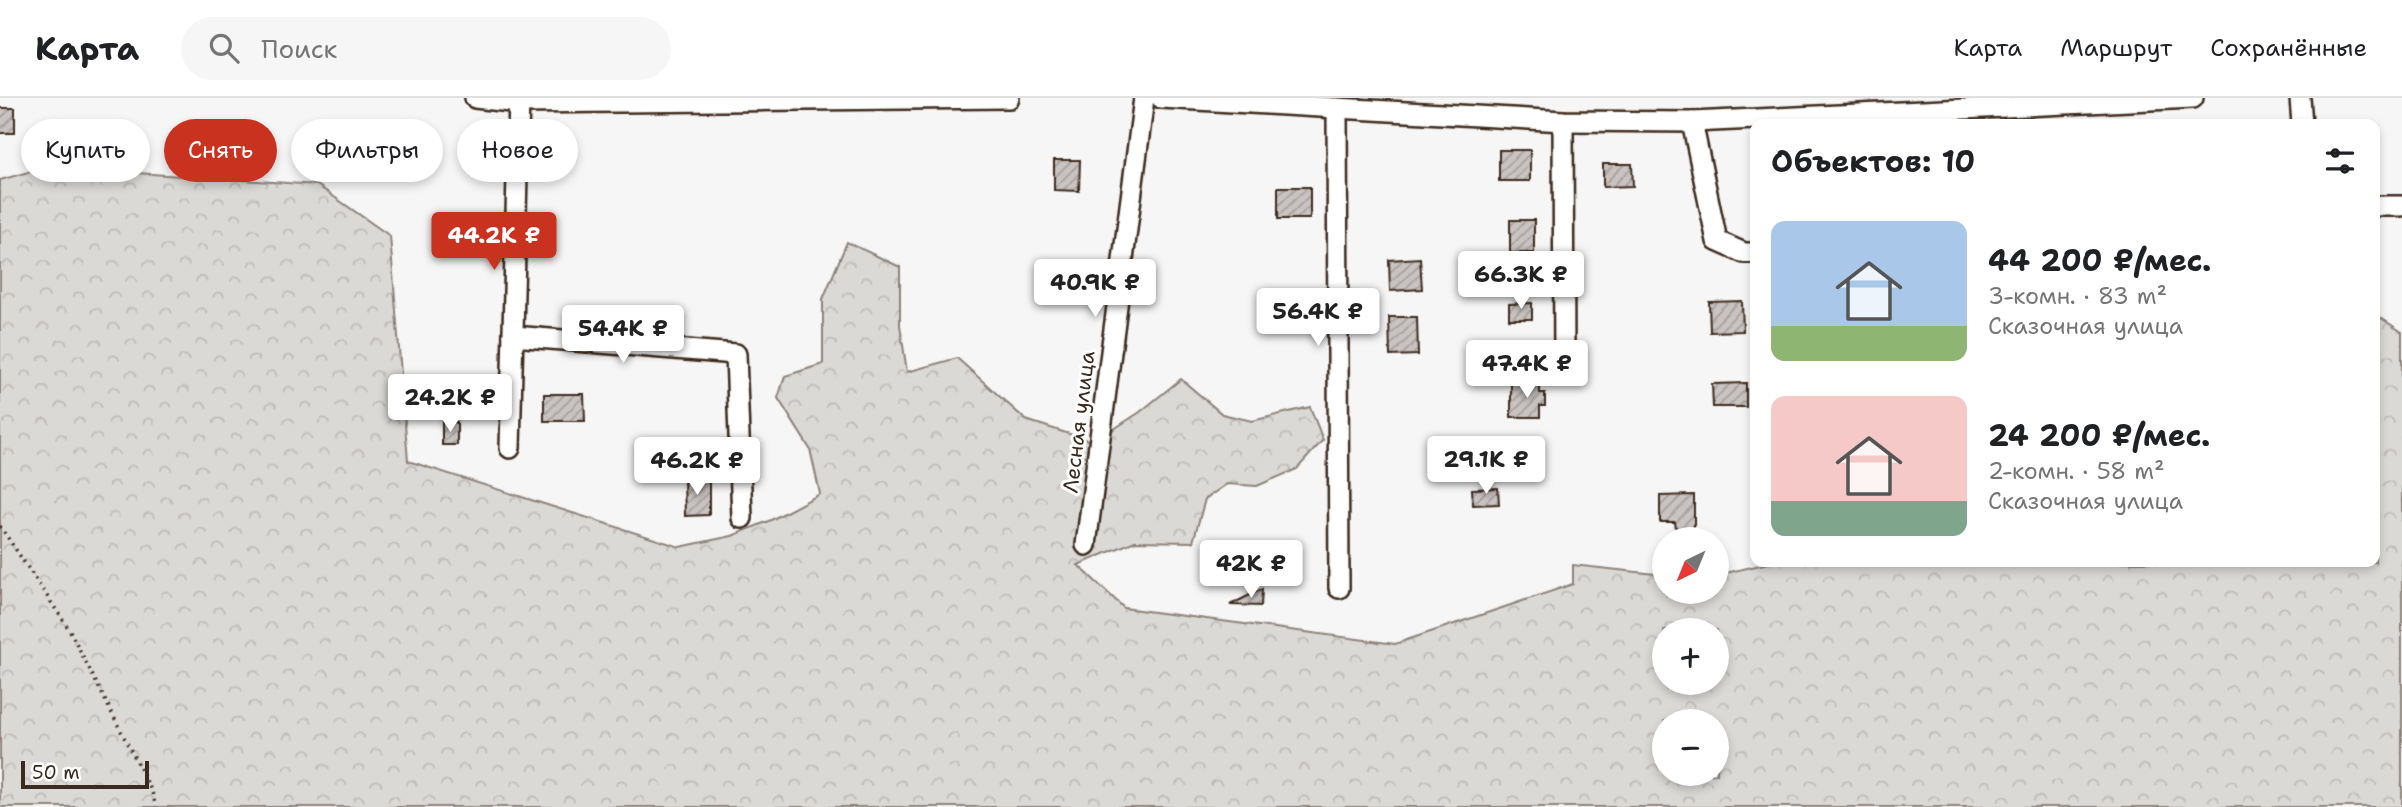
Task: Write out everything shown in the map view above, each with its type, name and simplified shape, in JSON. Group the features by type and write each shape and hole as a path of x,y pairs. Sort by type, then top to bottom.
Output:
{"street":[{"path":"475,98 1009,98"},
{"name":"Лесная улица","path":"1086,545 1144,98"},
{"path":"1161,98 1563,121 1692,122 1750,119"},
{"path":"1755,119 2193,98"},
{"path":"2300,98 2302,119"},
{"path":"510,448 519,100"},
{"path":"1336,108 1339,588"},
{"path":"1563,121 1564,362"},
{"path":"1692,122 1717,241 1750,253"},
{"path":"2380,206 2402,206"},
{"path":"513,336 736,354 742,518"}],"path":[{"path":"0,526 69,629 152,792 156,807"}],"green space":[{"path":"21,174 21,182 150,182 150,174 164,175 164,182 272,182 317,185 390,236 408,461 680,547 732,536 771,520 820,494 810,449 778,398 785,376 823,364 823,299 847,242 900,267 900,325 907,372 957,358 1026,420 1094,442 1140,412 1181,379 1222,414 1252,421 1310,407 1323,440 1297,469 1257,486 1227,484 1205,499 1193,542 1135,541 1078,565 1124,608 1395,644 1573,584 1573,565 1652,574 1652,604 1729,604 1729,572 1751,567 2380,567 2380,317 2402,332 2402,807 0,807 0,180"}],"building":[{"path":"0,108 15,108 15,133 0,133"},
{"path":"1499,150 1530,150 1530,181 1499,181"},
{"path":"1054,160 1080,160 1079,191 1054,190"},
{"path":"1603,164 1632,164 1633,186 1603,187"},
{"path":"1278,187 1310,187 1310,219 1278,219"},
{"path":"1510,220 1534,220 1534,253 1510,253"},
{"path":"1420,258 1422,289 1390,291 1389,260"},
{"path":"1742,301 1743,331 1710,332 1709,302"},
{"path":"1532,303 1532,319 1509,319 1509,304"},
{"path":"1389,317 1417,317 1418,355 1390,356"},
{"path":"1511,383 1540,383 1540,393 1545,393 1545,406 1540,406 1540,417 1511,417"},
{"path":"1746,383 1746,407 1713,407 1712,384"},
{"path":"544,394 584,394 585,421 544,421"},
{"path":"442,422 457,422 457,445 442,445"},
{"path":"709,478 709,515 685,516 684,479"},
{"path":"1498,488 1499,504 1473,505 1472,489"},
{"path":"1694,495 1694,527 1676,527 1675,522 1660,522 1660,496"},
{"path":"1262,589 1261,606 1230,605"}]}
